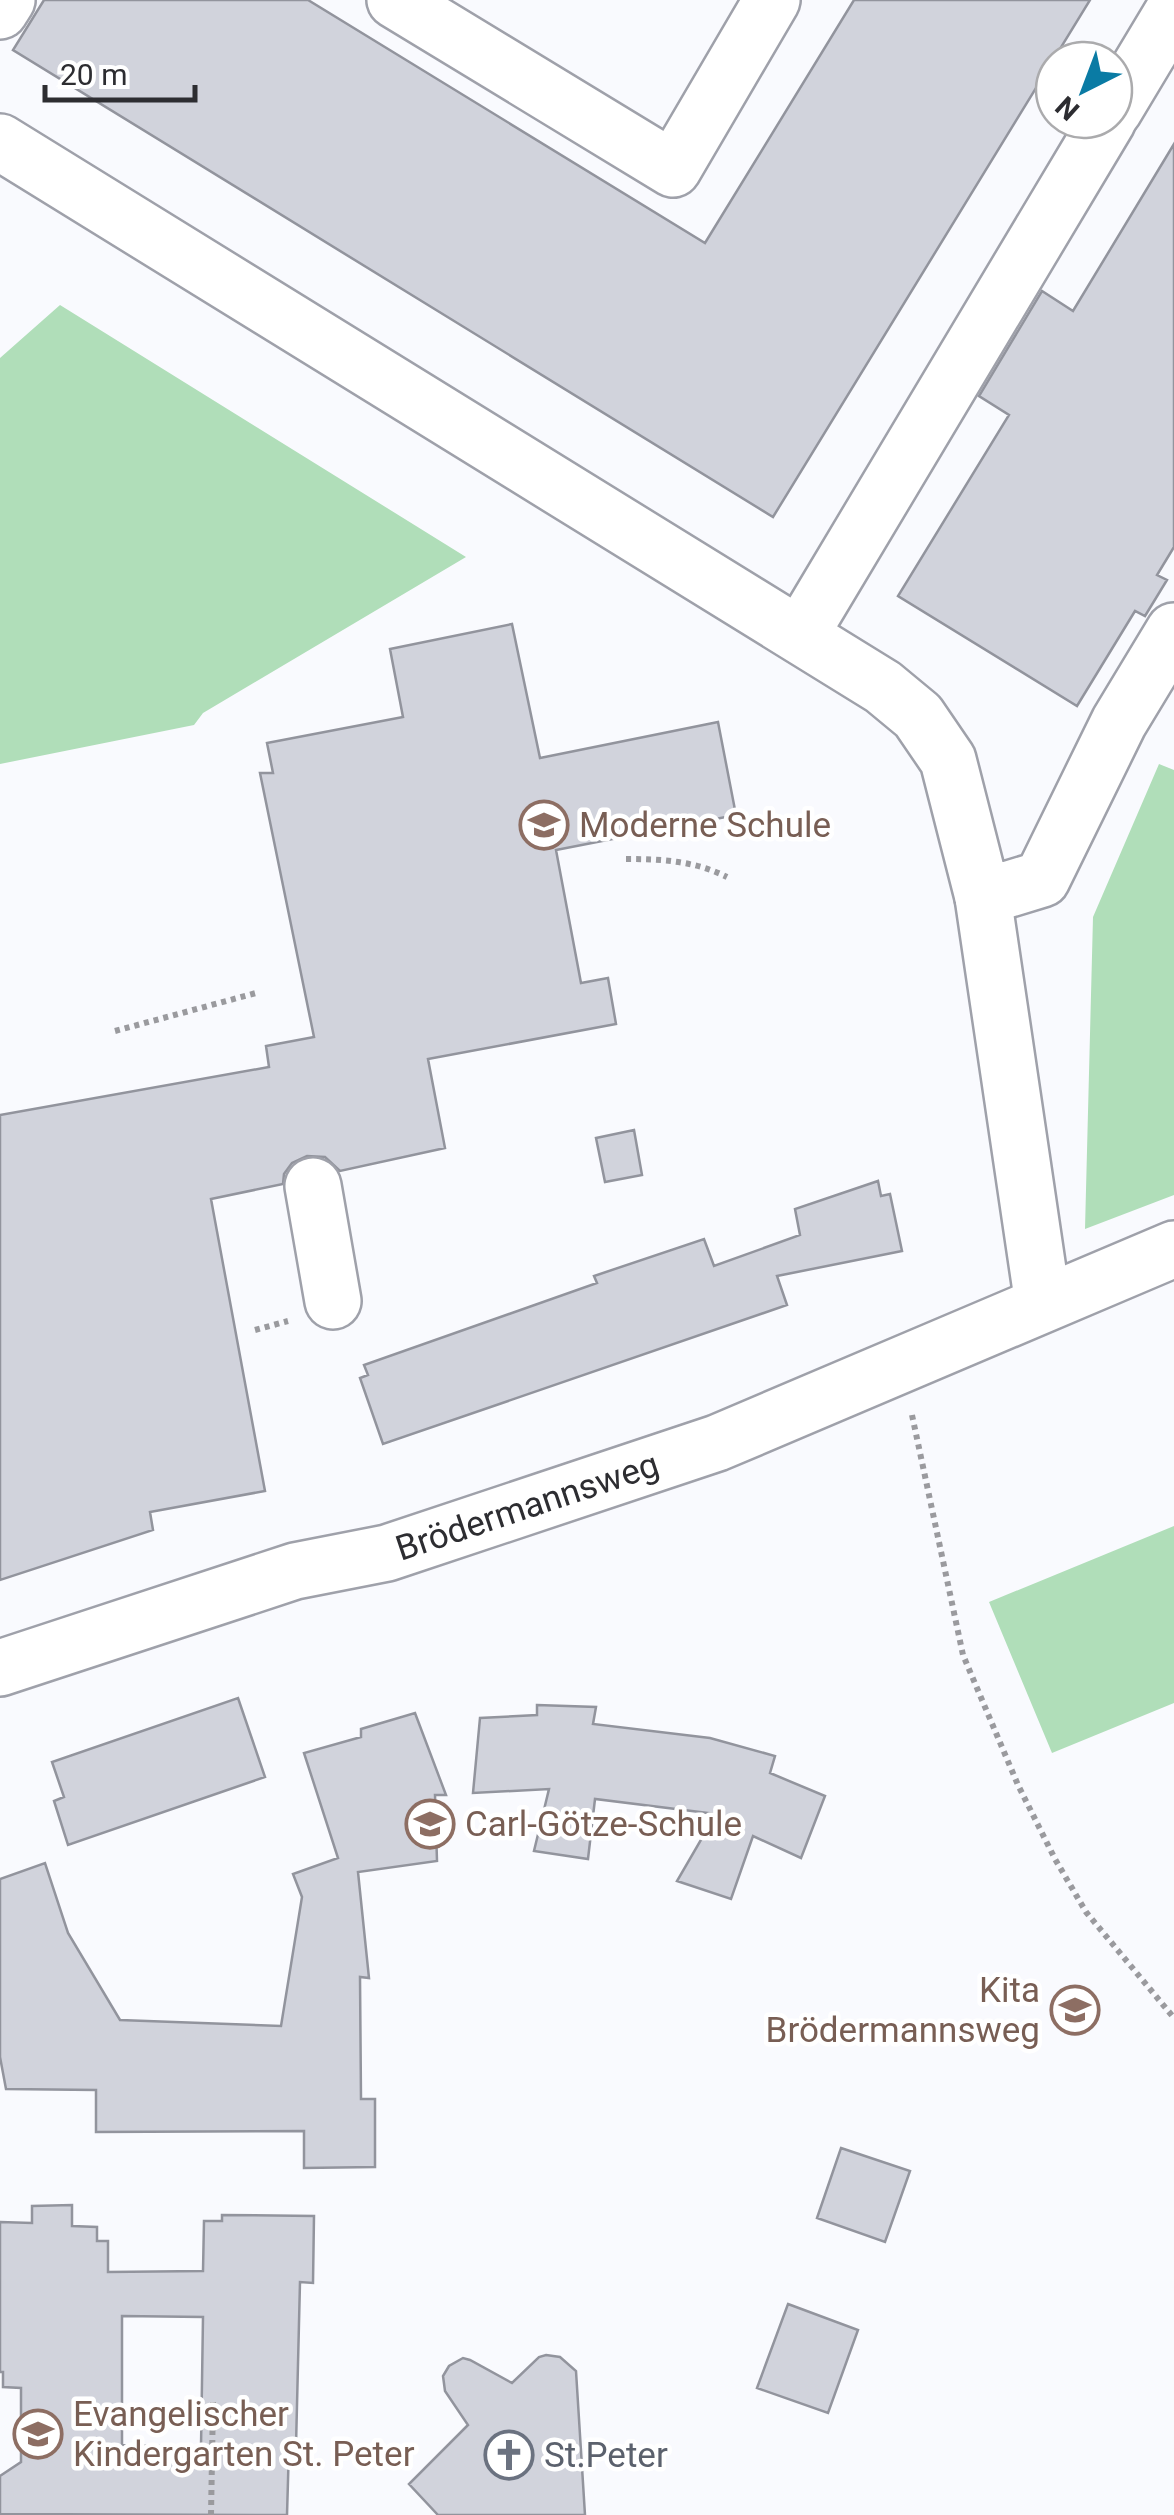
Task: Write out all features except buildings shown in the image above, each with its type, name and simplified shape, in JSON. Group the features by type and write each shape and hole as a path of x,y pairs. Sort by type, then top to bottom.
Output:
{"street":[{"path":"0,11 6,0"},
{"path":"395,0 673,170 772,0"},
{"path":"1134,77 1174,10"},
{"path":"800,635 1096,140"},
{"path":"0,142 800,635 883,687 918,716 948,760 983,896 1043,1304"},
{"path":"983,896 1042,878 1118,722 1174,631"},
{"path":"313,1186 319,1309"},
{"name":"Brödermannsweg","path":"0,1668 295,1571 386,1552 699,1449 1174,1249"}],"path":[{"path":"626,859 660,859 705,866 727,877"},
{"path":"115,1031 256,992"},
{"path":"255,1330 319,1309"},
{"path":"901,1365 963,1655 990,1720 1040,1831 1086,1912 1174,2018"},
{"path":"211,2515 212,2402"}],"green space":[{"path":"60,305 466,557 203,713 194,725 0,764 0,358"},
{"path":"1159,764 1174,770 1174,1195 1085,1229 1093,917"},
{"path":"1174,1526 1174,1703 1052,1753 989,1602"}],"place":[{"name":"Moderne Schule","path":"544,825"},
{"name":"Carl-Götze-Schule","path":"430,1824"},
{"name":"Kita Brödermannsweg","path":"1075,2010"},
{"name":"Evangelischer Kindergarten St. Peter","path":"38,2434"},
{"name":"St.Peter","path":"509,2455"}]}
